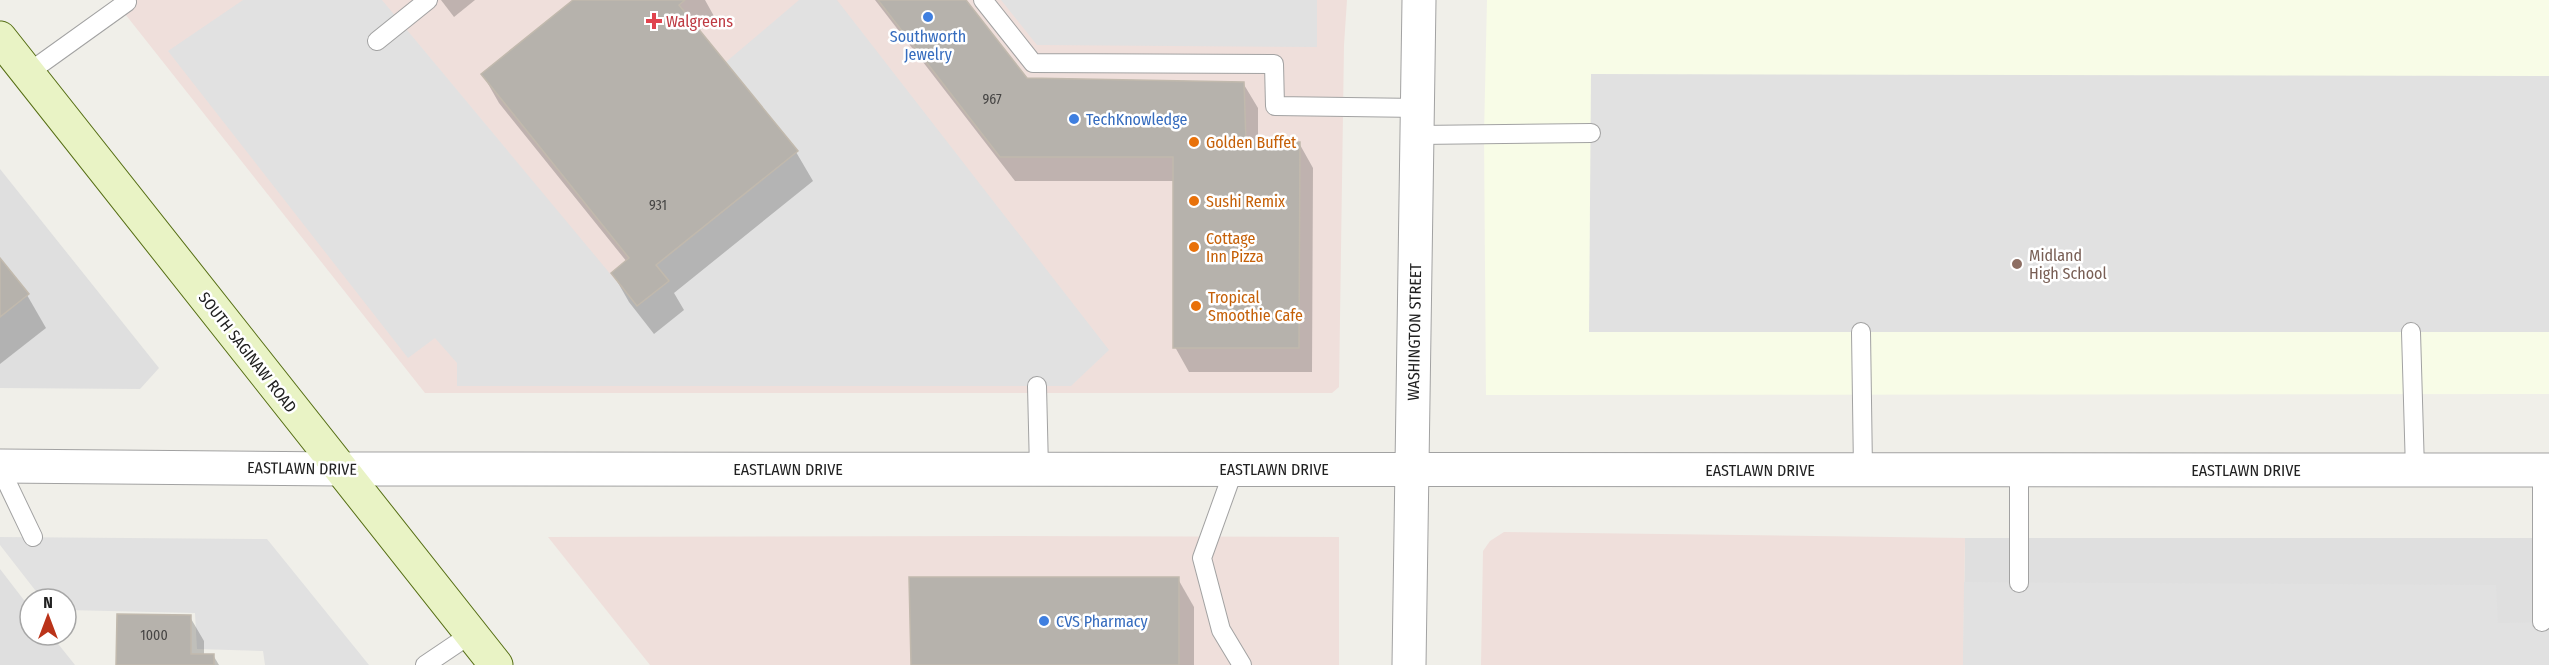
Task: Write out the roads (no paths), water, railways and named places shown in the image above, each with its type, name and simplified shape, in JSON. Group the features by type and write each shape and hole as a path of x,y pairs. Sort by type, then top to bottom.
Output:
{"main road":[{"name":"SOUTH SAGINAW ROAD","path":"0,38 496,665"}],"street":[{"name":"WASHINGTON STREET","path":"1409,665 1419,122 1419,0"},
{"name":"EASTLAWN DRIVE","path":"0,467 2545,470"}],"lane":[{"path":"377,41 428,0"},
{"path":"983,0 1033,63 1274,64 1275,106 1419,122 1591,134"},
{"path":"28,73 127,2"},
{"path":"1861,332 1863,470"},
{"path":"2411,332 2415,470"},
{"path":"1037,386 1039,469"},
{"path":"0,467 33,537"},
{"path":"1234,469 1202,558 1221,630 1242,665"},
{"path":"2019,470 2019,583"},
{"path":"2542,622 2545,470"},
{"path":"425,665 471,634"}],"place":[{"name":"Southworth Jewelry","path":"928,17"},
{"name":"Walgreens","path":"654,21"},
{"name":"TechKnowledge","path":"1074,119"},
{"name":"Golden Buffet","path":"1194,142"},
{"name":"Sushi Remix","path":"1194,201"},
{"name":"Cottage Inn Pizza","path":"1194,247"},
{"name":"Midland High School","path":"2017,264"},
{"name":"Tropical Smoothie Cafe","path":"1196,306"},
{"name":"CVS Pharmacy","path":"1044,621"}]}
